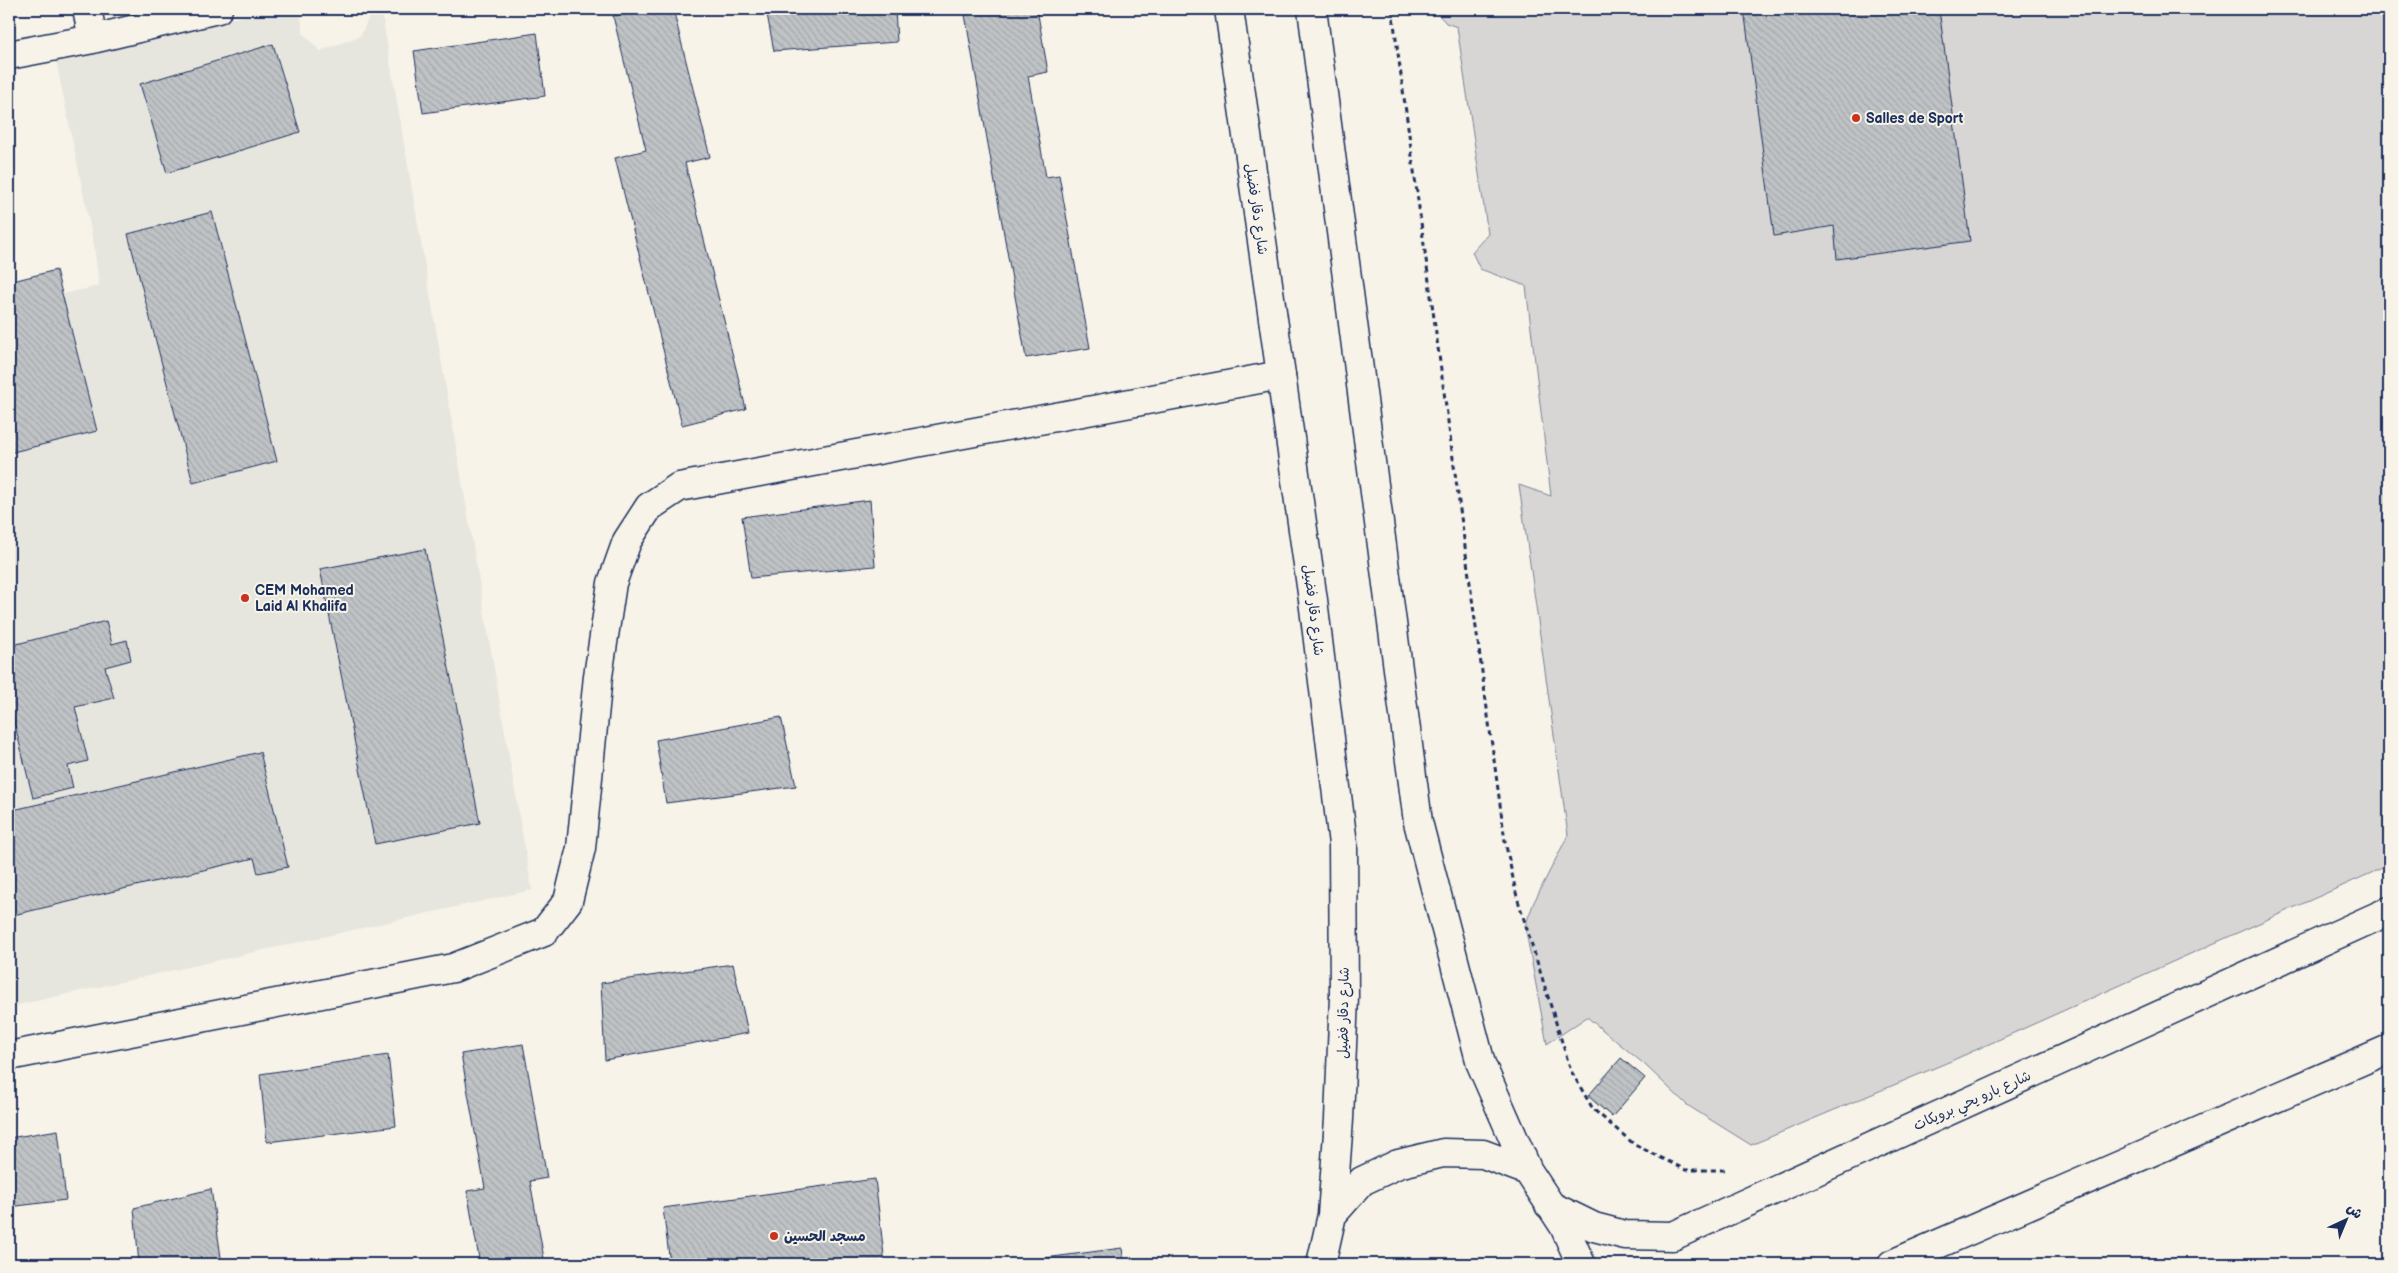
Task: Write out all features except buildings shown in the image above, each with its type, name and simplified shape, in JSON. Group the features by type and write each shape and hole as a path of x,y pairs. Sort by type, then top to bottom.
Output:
{"main road":[{"path":"87,9 93,39"},
{"path":"9,55 93,39 218,9"},
{"name":"شارع دقار فضيل","path":"1229,9 1313,600 1343,844 1344,997 1339,1119 1332,1215 1321,1264"},
{"path":"1312,9 1418,822 1481,1064 1528,1171 1564,1226 1582,1264"},
{"path":"9,1056 453,968 544,932 568,900 582,848 598,676 612,583 627,541 650,507 679,487 1281,374"},
{"name":"شارع بارو يحي برويكات","path":"1550,1204 1602,1229 1625,1235 1673,1236 2389,911"},
{"path":"1892,1264 2389,1049"},
{"path":"1332,1215 1362,1181 1398,1164 1443,1153 1483,1154 1528,1171"}],"path":[{"path":"1392,9 1505,841 1517,898 1571,1071 1593,1109 1635,1145 1686,1170 1730,1170"}],"shaded area":[{"name":"CEM Mohamed Laid Al Khalifa","path":"300,9 303,33 320,51 360,36 373,9 381,9 532,890 9,1007 9,306 99,286 94,245 54,51 255,14"},
{"path":"1441,9 2389,9 2389,865 1951,1061 1751,1145 1687,1105 1644,1064 1587,1017 1547,1044 1525,926 1534,902 1568,835 1519,485 1551,496 1526,286 1480,269 1472,252 1488,234 1457,27 1446,23 1439,15"}],"place":[{"name":"Salles de Sport","path":"1856,118"},
{"name":"CEM Mohamed Laid Al Khalifa","path":"245,598"},
{"name":"مسجد الحسين","path":"774,1236"}]}
